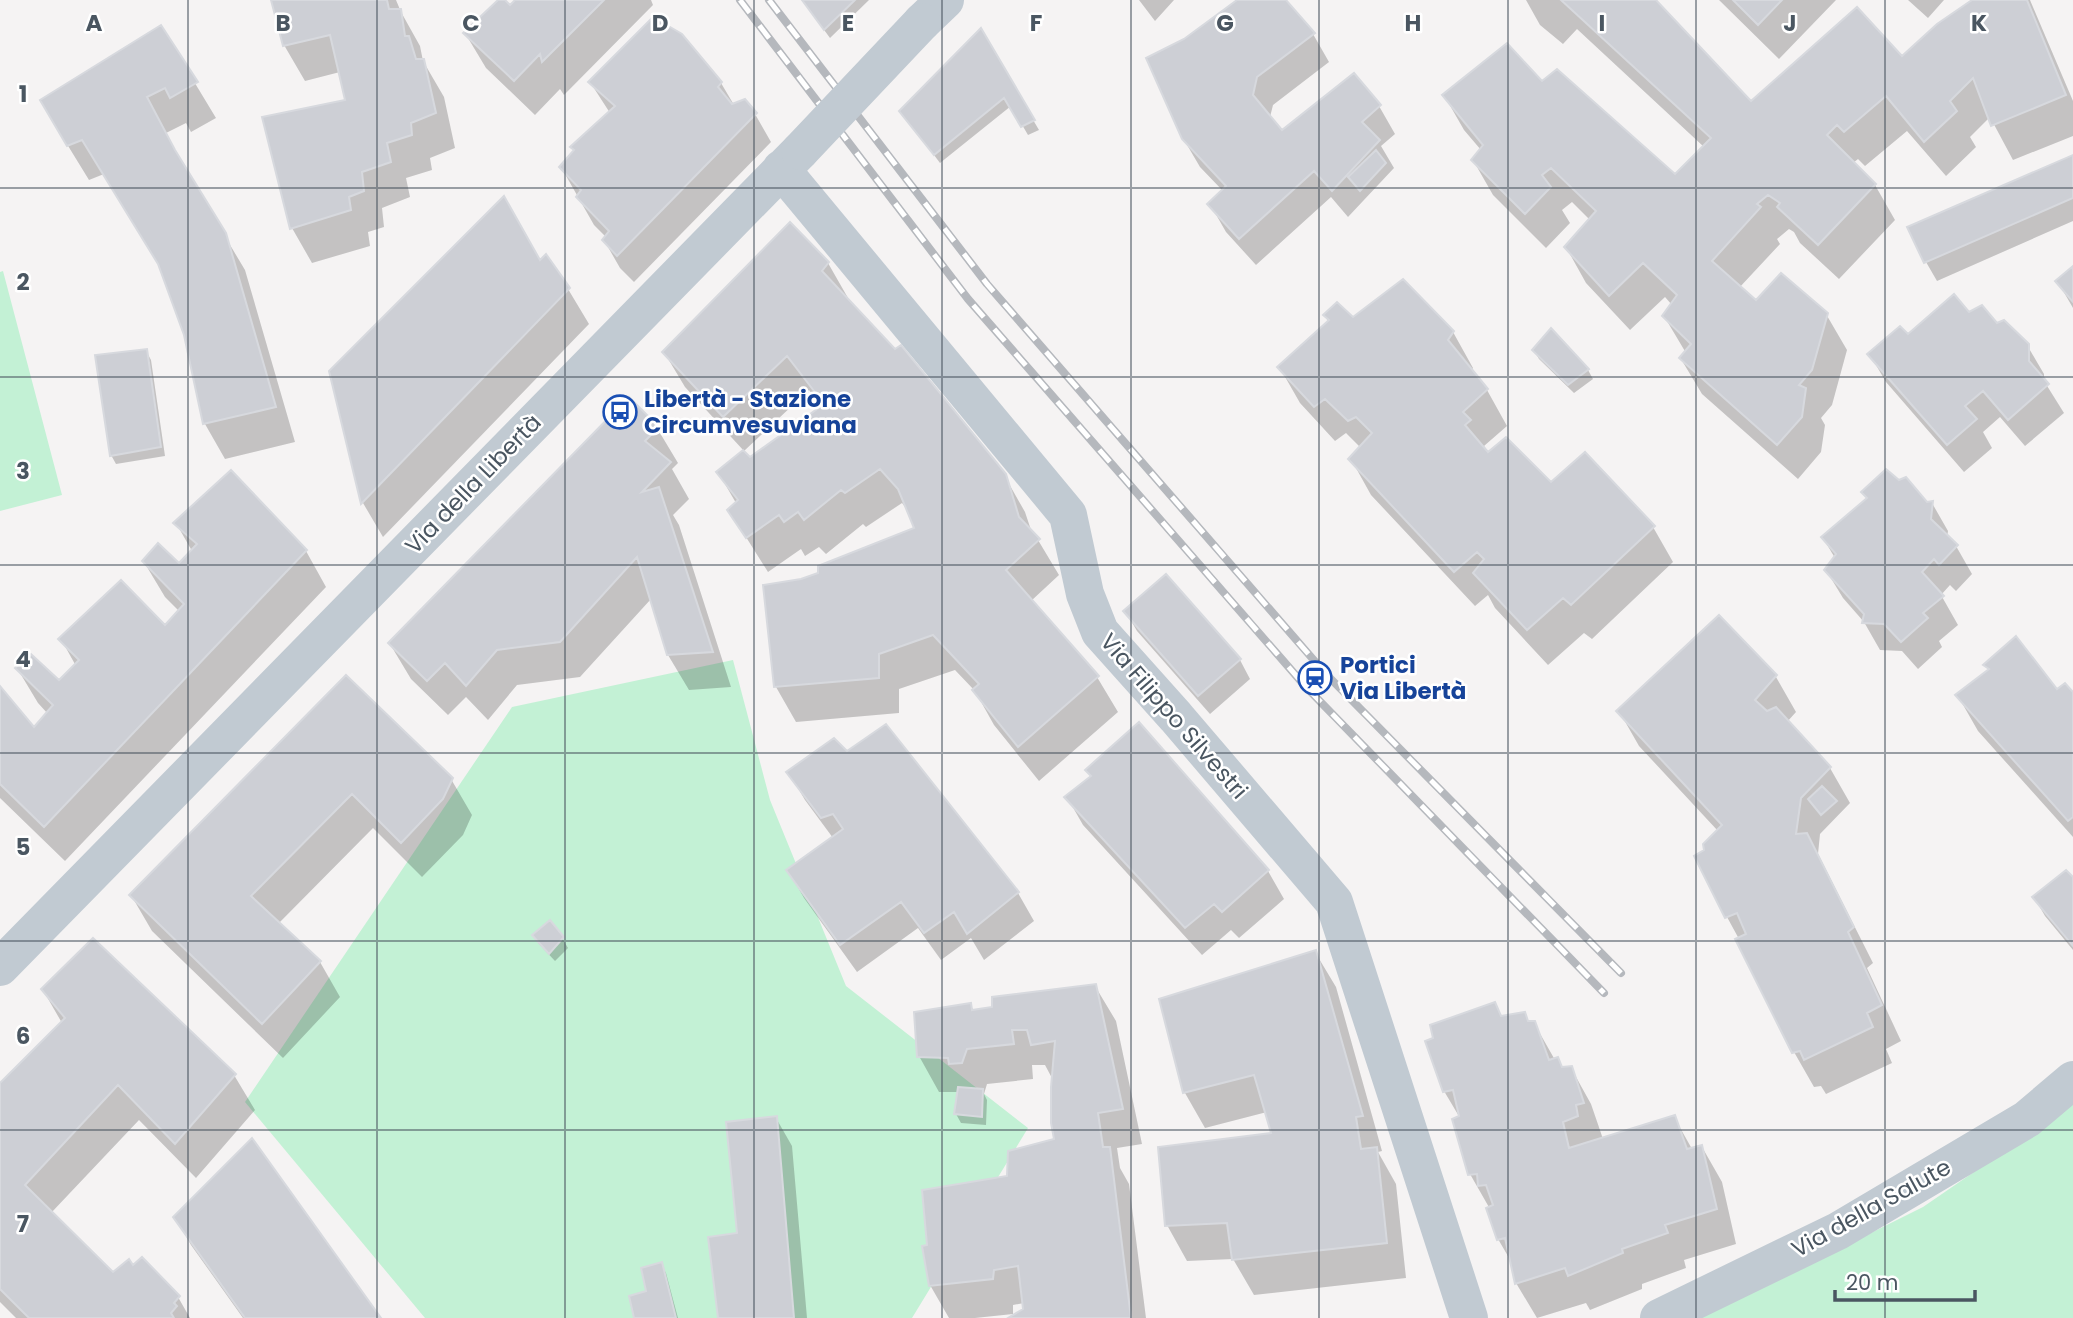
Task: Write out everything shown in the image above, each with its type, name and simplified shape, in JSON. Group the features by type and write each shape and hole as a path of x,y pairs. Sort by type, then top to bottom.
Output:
{"street":[{"name":"Via della Libertà","path":"0,967 791,160 933,11"},
{"name":"Via Filippo Silvestri","path":"791,160 1068,515 1085,594 1100,632 1334,902 1469,1318"},
{"name":"Via della Salute","path":"1658,1318 1838,1231 2027,1119 2073,1080"}],"green space":[{"path":"3,271 62,495 0,511 0,272"},
{"path":"733,660 770,800 846,986 1028,1128 912,1318 425,1318 245,1102 512,707"},
{"path":"2073,1104 2073,1318 1700,1318 1923,1207"}],"building":[{"path":"271,0 387,0 389,9 401,9 405,36 409,36 416,59 424,59 436,113 411,123 412,135 387,143 391,162 362,172 364,191 349,197 351,210 290,229 262,117 345,100 330,35 283,46"},
{"path":"498,0 505,0 510,5 515,0 604,0 542,62 540,54 514,81 463,33"},
{"path":"802,0 855,0 824,30"},
{"path":"1237,0 1286,0 1315,33 1257,77 1253,95 1282,130 1354,73 1381,105 1362,122 1380,140 1332,191 1314,171 1239,239 1207,204 1226,186 1182,139 1146,58 1184,39"},
{"path":"1561,0 1656,0 1751,101 1857,7 1902,56 1937,24 1972,0 2027,0 2066,95 1991,126 1973,78 1950,101 1957,111 1924,142 1886,96 1844,132 1837,125 1827,135 1876,184 1818,245 1777,207 1780,203 1768,195 1757,204 1761,207 1712,261 1756,300 1781,273 1828,313 1812,370 1799,385 1806,388 1802,417 1777,445 1679,358 1691,344 1662,316 1677,295 1643,263 1609,296 1564,247 1596,211 1551,168 1542,175 1551,187 1525,214 1471,160 1483,145 1442,95 1507,43 1542,81 1557,69 1675,174 1711,138"},
{"path":"1733,0 1782,0 1758,25"},
{"path":"653,17 682,34 722,82 718,87 732,104 745,99 757,113 617,256 602,240 609,231 576,197 581,190 559,167 574,150 570,147 615,106 588,82"},
{"path":"161,25 198,82 170,98 165,88 147,97 175,150 226,233 276,407 203,424 184,335 158,264 82,140 67,146 40,100"},
{"path":"981,28 1035,120 1021,127 1004,98 934,155 899,111"},
{"path":"1376,150 1386,163 1360,191 1348,177"},
{"path":"2073,155 2073,198 1924,263 1907,227"},
{"path":"504,196 540,260 546,254 570,288 361,504 329,371"},
{"path":"790,222 829,262 822,271 895,349 901,345 1006,474 1019,517 1040,539 1006,570 1099,676 1018,747 972,690 979,684 933,635 879,654 879,678 774,687 763,585 801,579 818,573 818,566 914,528 898,489 880,469 845,493 841,490 804,520 798,512 784,522 779,515 746,538 727,510 738,500 716,472 743,450 750,457 824,404 787,356 723,417 662,352"},
{"path":"2073,266 2073,302 2055,281"},
{"path":"1403,279 1454,331 1448,340 1488,389 1463,412 1471,420 1465,425 1488,452 1506,437 1551,482 1585,452 1655,526 1571,605 1563,598 1527,630 1473,573 1484,559 1477,552 1454,572 1348,459 1372,433 1356,417 1348,421 1325,399 1314,407 1277,367 1329,320 1323,315 1337,302 1353,317"},
{"path":"1954,294 1969,312 1982,305 1997,323 2004,320 2029,344 2029,361 2049,384 2008,420 1983,391 1965,406 1977,419 1947,445 1867,354 1900,326 1908,334"},
{"path":"1551,328 1589,369 1568,385 1532,350"},
{"path":"147,349 161,447 110,456 95,355"},
{"path":"629,397 659,427 645,441 671,462 642,492 659,487 713,652 667,655 637,557 560,642 497,650 466,686 445,663 427,681 388,643"},
{"path":"1886,469 1899,480 1906,477 1927,502 1933,501 1931,519 1958,545 1939,565 1934,559 1922,572 1944,596 1923,613 1928,618 1901,642 1884,624 1862,623 1864,614 1824,570 1836,554 1821,537 1867,498 1861,492"},
{"path":"231,470 307,550 44,827 0,784 0,686 34,727 53,705 15,668 31,654 59,680 79,660 58,639 121,580 165,625 184,604 142,561 158,543 179,563 197,544 173,523"},
{"path":"1166,574 1241,659 1198,696 1123,611"},
{"path":"1719,615 1777,675 1755,700 1767,711 1776,707 1831,767 1801,798 1796,834 1807,833 1854,927 1848,932 1882,1005 1867,1013 1873,1027 1804,1060 1800,1051 1792,1053 1735,939 1746,934 1737,913 1725,918 1694,856 1704,850 1703,844 1722,825 1616,711"},
{"path":"2016,636 2057,689 2065,683 2073,692 2073,817 2068,821 1955,695 1989,669 1983,665"},
{"path":"346,675 453,778 443,799 401,843 352,794 251,896 321,961 262,1024 129,895"},
{"path":"1139,722 1269,870 1222,912 1214,904 1185,928 1064,797 1091,776 1085,770"},
{"path":"886,724 1019,892 967,934 954,912 924,933 901,902 840,945 786,870 843,829 833,814 821,818 786,772 834,738 847,751"},
{"path":"1822,786 1837,801 1821,815 1808,799"},
{"path":"2066,870 2073,877 2073,946 2032,897"},
{"path":"550,920 564,937 549,954 532,935"},
{"path":"93,938 236,1074 175,1144 118,1085 25,1185 113,1272 129,1259 133,1265 142,1257 180,1296 171,1313 174,1318 29,1318 0,1289 0,1083 65,1018 41,989"},
{"path":"1316,950 1363,1116 1356,1117 1361,1149 1377,1147 1387,1243 1232,1260 1227,1223 1165,1226 1158,1147 1271,1133 1254,1075 1183,1093 1159,999"},
{"path":"1096,984 1123,1109 1098,1113 1103,1147 1110,1147 1131,1318 1008,1318 1023,1309 1018,1266 994,1270 993,1279 929,1286 922,1246 927,1245 922,1190 1007,1176 1008,1151 1054,1139 1051,1087 1055,1041 1031,1045 1027,1030 1012,1030 1014,1044 967,1049 962,1063 949,1064 948,1058 917,1057 914,1012 971,1003 972,1010 992,1007 992,997"},
{"path":"1495,1002 1501,1016 1525,1012 1528,1021 1535,1021 1549,1060 1558,1057 1562,1067 1572,1066 1584,1103 1576,1105 1578,1116 1563,1122 1569,1148 1675,1115 1687,1149 1702,1145 1717,1209 1665,1225 1668,1233 1622,1249 1623,1253 1568,1276 1565,1268 1515,1284 1505,1238 1497,1240 1486,1208 1493,1205 1486,1185 1478,1186 1477,1174 1468,1175 1452,1119 1459,1116 1453,1090 1443,1092 1425,1041 1433,1038 1430,1025"},
{"path":"958,1087 983,1089 982,1117 954,1114"},
{"path":"777,1116 794,1318 718,1318 708,1237 737,1233 726,1122"},
{"path":"252,1138 381,1318 245,1318 173,1217"},
{"path":"662,1262 676,1318 634,1318 629,1296 646,1291 641,1268"}],"railway":[{"path":"740,0 968,299 1306,687 1604,993"},
{"path":"769,0 987,284 1325,673 1621,973"}],"place":[{"name":"Libertà - Stazione Circumvesuviana","path":"620,412"},
{"name":"Portici Via Libertà","path":"1315,678"}]}
